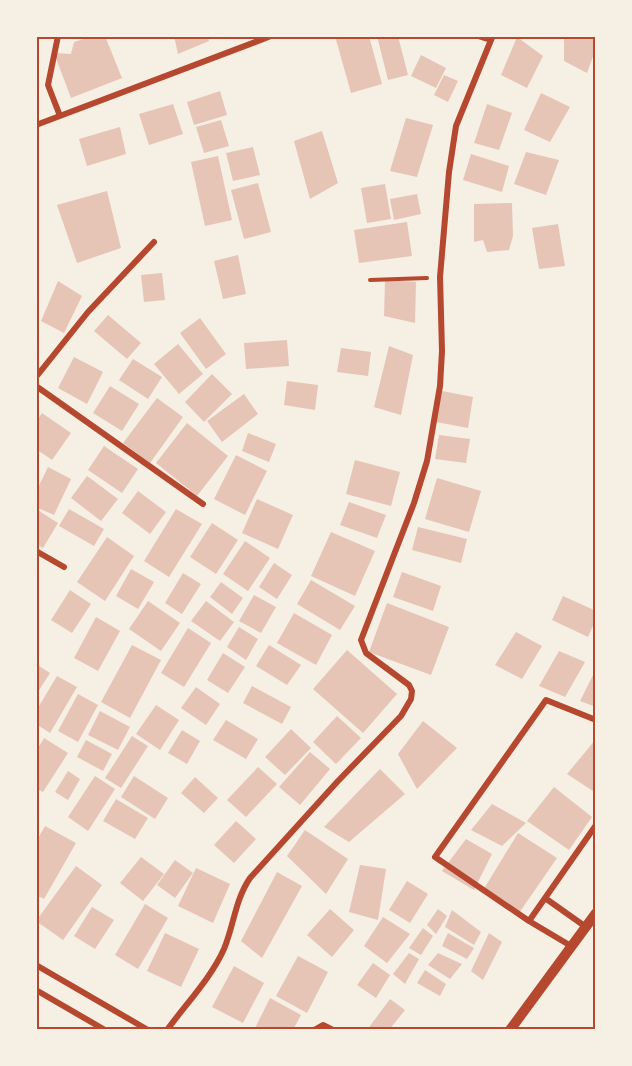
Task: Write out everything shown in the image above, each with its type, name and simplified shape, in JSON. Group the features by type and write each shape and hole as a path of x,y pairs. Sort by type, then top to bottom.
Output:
{"street":[{"path":"58,36 48,85 60,116"},
{"path":"36,125 271,36"},
{"path":"167,1030 210,973 223,951 242,890 250,878 338,780 401,716 411,699 412,692 409,685 366,653 361,640 414,503 427,462 440,386 442,351 440,277 449,172 456,126 492,38 478,36"},
{"path":"36,376 88,312 154,242"},
{"path":"36,386 203,504"},
{"path":"36,551 64,567"},
{"path":"571,946 529,921 435,857 546,699 596,720"},
{"path":"529,921 596,825"},
{"path":"545,898 586,927"},
{"path":"510,1030 596,913"},
{"path":"36,965 148,1030"},
{"path":"36,990 105,1030"},
{"path":"314,1030 323,1025 333,1030"}],"path":[{"path":"370,280 440,277"}],"building":[{"path":"92,36 105,36 122,78 71,98 54,53 71,54 74,42"},
{"path":"174,36 207,36 209,41 178,54"},
{"path":"335,36 369,36 382,84 351,93"},
{"path":"377,36 398,36 408,75 388,80"},
{"path":"564,36 596,36 596,48 587,73 564,61"},
{"path":"517,37 543,56 527,88 501,75"},
{"path":"421,55 446,68 436,88 411,76"},
{"path":"444,75 458,81 448,102 434,95"},
{"path":"220,91 227,115 194,125 187,102"},
{"path":"541,93 570,107 550,142 524,130"},
{"path":"173,104 183,134 149,145 139,114"},
{"path":"487,104 512,113 499,150 474,143"},
{"path":"406,118 433,125 417,177 390,171"},
{"path":"221,120 229,146 204,153 196,127"},
{"path":"120,127 126,154 87,166 79,139"},
{"path":"322,131 338,183 310,199 294,141"},
{"path":"253,147 260,175 233,181 226,153"},
{"path":"526,152 559,160 546,195 514,184"},
{"path":"471,154 509,166 502,192 463,180"},
{"path":"218,156 232,220 205,226 191,162"},
{"path":"258,183 271,232 244,239 231,190"},
{"path":"385,184 391,219 367,223 361,188"},
{"path":"107,191 121,248 77,263 57,205"},
{"path":"417,194 421,214 394,220 390,199"},
{"path":"512,203 513,236 509,250 487,252 483,240 474,242 474,204"},
{"path":"407,222 412,256 359,263 354,230"},
{"path":"558,224 565,266 539,269 532,228"},
{"path":"238,255 246,294 223,299 214,261"},
{"path":"162,273 165,300 144,302 141,275"},
{"path":"385,280 416,282 415,323 384,316"},
{"path":"58,281 82,296 64,333 41,321"},
{"path":"108,315 141,343 127,359 94,331"},
{"path":"200,318 226,354 206,369 180,333"},
{"path":"287,340 289,366 246,369 244,343"},
{"path":"178,344 203,374 179,394 154,364"},
{"path":"389,346 413,355 401,415 374,407"},
{"path":"341,348 371,352 368,376 337,372"},
{"path":"74,357 103,372 87,404 58,388"},
{"path":"133,359 162,377 148,399 119,380"},
{"path":"212,374 232,394 204,422 185,402"},
{"path":"287,381 318,385 315,410 284,405"},
{"path":"110,386 139,404 122,431 93,413"},
{"path":"442,391 473,397 468,428 436,422"},
{"path":"244,394 258,414 222,442 207,421"},
{"path":"157,398 183,417 150,463 123,443"},
{"path":"42,413 71,433 52,460 36,449 36,422"},
{"path":"187,423 228,456 197,496 156,463"},
{"path":"248,433 276,444 269,462 242,451"},
{"path":"439,435 470,439 466,463 435,459"},
{"path":"104,446 138,469 122,493 88,470"},
{"path":"236,455 267,471 245,515 214,499"},
{"path":"355,460 400,472 391,506 346,494"},
{"path":"48,467 71,479 54,515 36,507 36,492"},
{"path":"87,476 118,499 101,521 71,498"},
{"path":"437,478 481,491 469,532 425,519"},
{"path":"138,491 166,512 150,534 122,513"},
{"path":"257,499 293,515 278,549 242,533"},
{"path":"349,502 386,515 377,538 340,525"},
{"path":"36,509 58,523 43,548 36,544"},
{"path":"69,509 104,529 94,546 59,526"},
{"path":"176,509 202,524 169,577 144,561"},
{"path":"212,523 238,540 216,574 190,557"},
{"path":"418,527 467,539 461,563 412,550"},
{"path":"331,532 375,551 355,596 311,576"},
{"path":"107,537 134,556 105,601 77,582"},
{"path":"245,541 270,558 248,591 223,574"},
{"path":"274,563 292,575 277,599 259,587"},
{"path":"131,569 154,582 138,609 116,596"},
{"path":"402,572 441,586 433,611 393,597"},
{"path":"183,573 201,584 182,614 165,603"},
{"path":"311,580 355,606 340,630 297,604"},
{"path":"221,582 243,598 232,614 210,597"},
{"path":"70,590 91,604 72,633 51,620"},
{"path":"254,595 276,607 261,633 239,621"},
{"path":"563,596 596,611 596,619 588,637 552,620"},
{"path":"148,601 180,623 161,651 129,629"},
{"path":"206,601 234,622 220,641 191,621"},
{"path":"387,603 449,627 431,675 369,652"},
{"path":"294,613 332,635 316,665 277,643"},
{"path":"96,617 120,631 98,671 74,658"},
{"path":"239,627 258,639 246,660 227,647"},
{"path":"188,628 211,643 184,687 161,673"},
{"path":"516,632 542,646 522,679 495,665"},
{"path":"132,645 161,660 130,718 101,702"},
{"path":"269,645 301,665 287,685 256,666"},
{"path":"347,650 397,694 363,733 313,689"},
{"path":"559,651 585,662 565,697 539,686"},
{"path":"223,653 245,667 228,693 207,680"},
{"path":"36,664 50,673 36,695"},
{"path":"596,669 596,707 580,701"},
{"path":"57,676 77,687 50,733 36,724 36,711"},
{"path":"252,686 291,707 282,724 243,703"},
{"path":"196,687 220,704 206,725 181,708"},
{"path":"78,694 98,705 78,742 58,731"},
{"path":"156,705 179,720 160,750 136,734"},
{"path":"100,711 130,727 118,750 88,735"},
{"path":"337,716 361,738 336,764 313,742"},
{"path":"226,720 258,739 246,759 213,740"},
{"path":"423,721 457,748 417,789 398,754"},
{"path":"291,729 311,748 285,775 265,757"},
{"path":"182,730 200,741 187,764 168,753"},
{"path":"132,736 148,746 121,788 105,778"},
{"path":"44,738 68,753 43,792 36,788 36,752"},
{"path":"596,739 596,793 567,774"},
{"path":"86,740 112,754 103,771 77,757"},
{"path":"310,752 330,769 300,805 279,787"},
{"path":"258,767 277,784 246,817 227,800"},
{"path":"380,769 405,794 349,842 324,827"},
{"path":"68,771 80,779 68,800 55,792"},
{"path":"95,776 115,789 88,831 68,817"},
{"path":"134,776 168,798 155,819 121,797"},
{"path":"195,777 218,798 204,813 181,793"},
{"path":"554,787 592,817 569,850 527,821"},
{"path":"116,799 148,818 135,839 103,821"},
{"path":"492,804 526,823 502,846 471,830"},
{"path":"236,821 256,839 234,863 214,845"},
{"path":"45,826 76,843 44,899 36,895 36,842"},
{"path":"305,830 348,859 326,894 287,856"},
{"path":"518,833 557,858 519,913 482,892"},
{"path":"466,839 492,854 474,890 442,871"},
{"path":"141,857 164,874 143,901 120,883"},
{"path":"175,860 193,873 175,898 157,885"},
{"path":"360,865 386,869 378,920 349,912"},
{"path":"76,866 102,885 63,940 36,921"},
{"path":"196,868 230,884 213,923 178,906"},
{"path":"277,872 302,886 262,958 241,941"},
{"path":"407,881 428,894 410,923 389,910"},
{"path":"145,904 168,918 138,969 115,955"},
{"path":"92,907 114,920 95,949 74,936"},
{"path":"330,909 354,930 332,957 307,935"},
{"path":"438,909 447,916 436,934 427,925"},
{"path":"452,910 481,932 474,945 445,927"},
{"path":"383,917 410,934 387,963 364,946"},
{"path":"423,928 433,936 421,955 409,948"},
{"path":"165,933 199,949 181,987 147,971"},
{"path":"448,933 474,948 467,959 442,946"},
{"path":"489,933 502,942 483,980 471,971"},
{"path":"409,953 419,959 405,984 393,974"},
{"path":"438,953 462,964 450,979 428,965"},
{"path":"298,956 328,972 307,1013 276,996"},
{"path":"373,963 390,975 376,998 357,985"},
{"path":"234,966 264,983 243,1023 212,1007"},
{"path":"425,970 446,984 440,996 417,983"},
{"path":"270,998 301,1015 293,1030 254,1030"},
{"path":"390,999 405,1010 389,1030 367,1030"}]}
